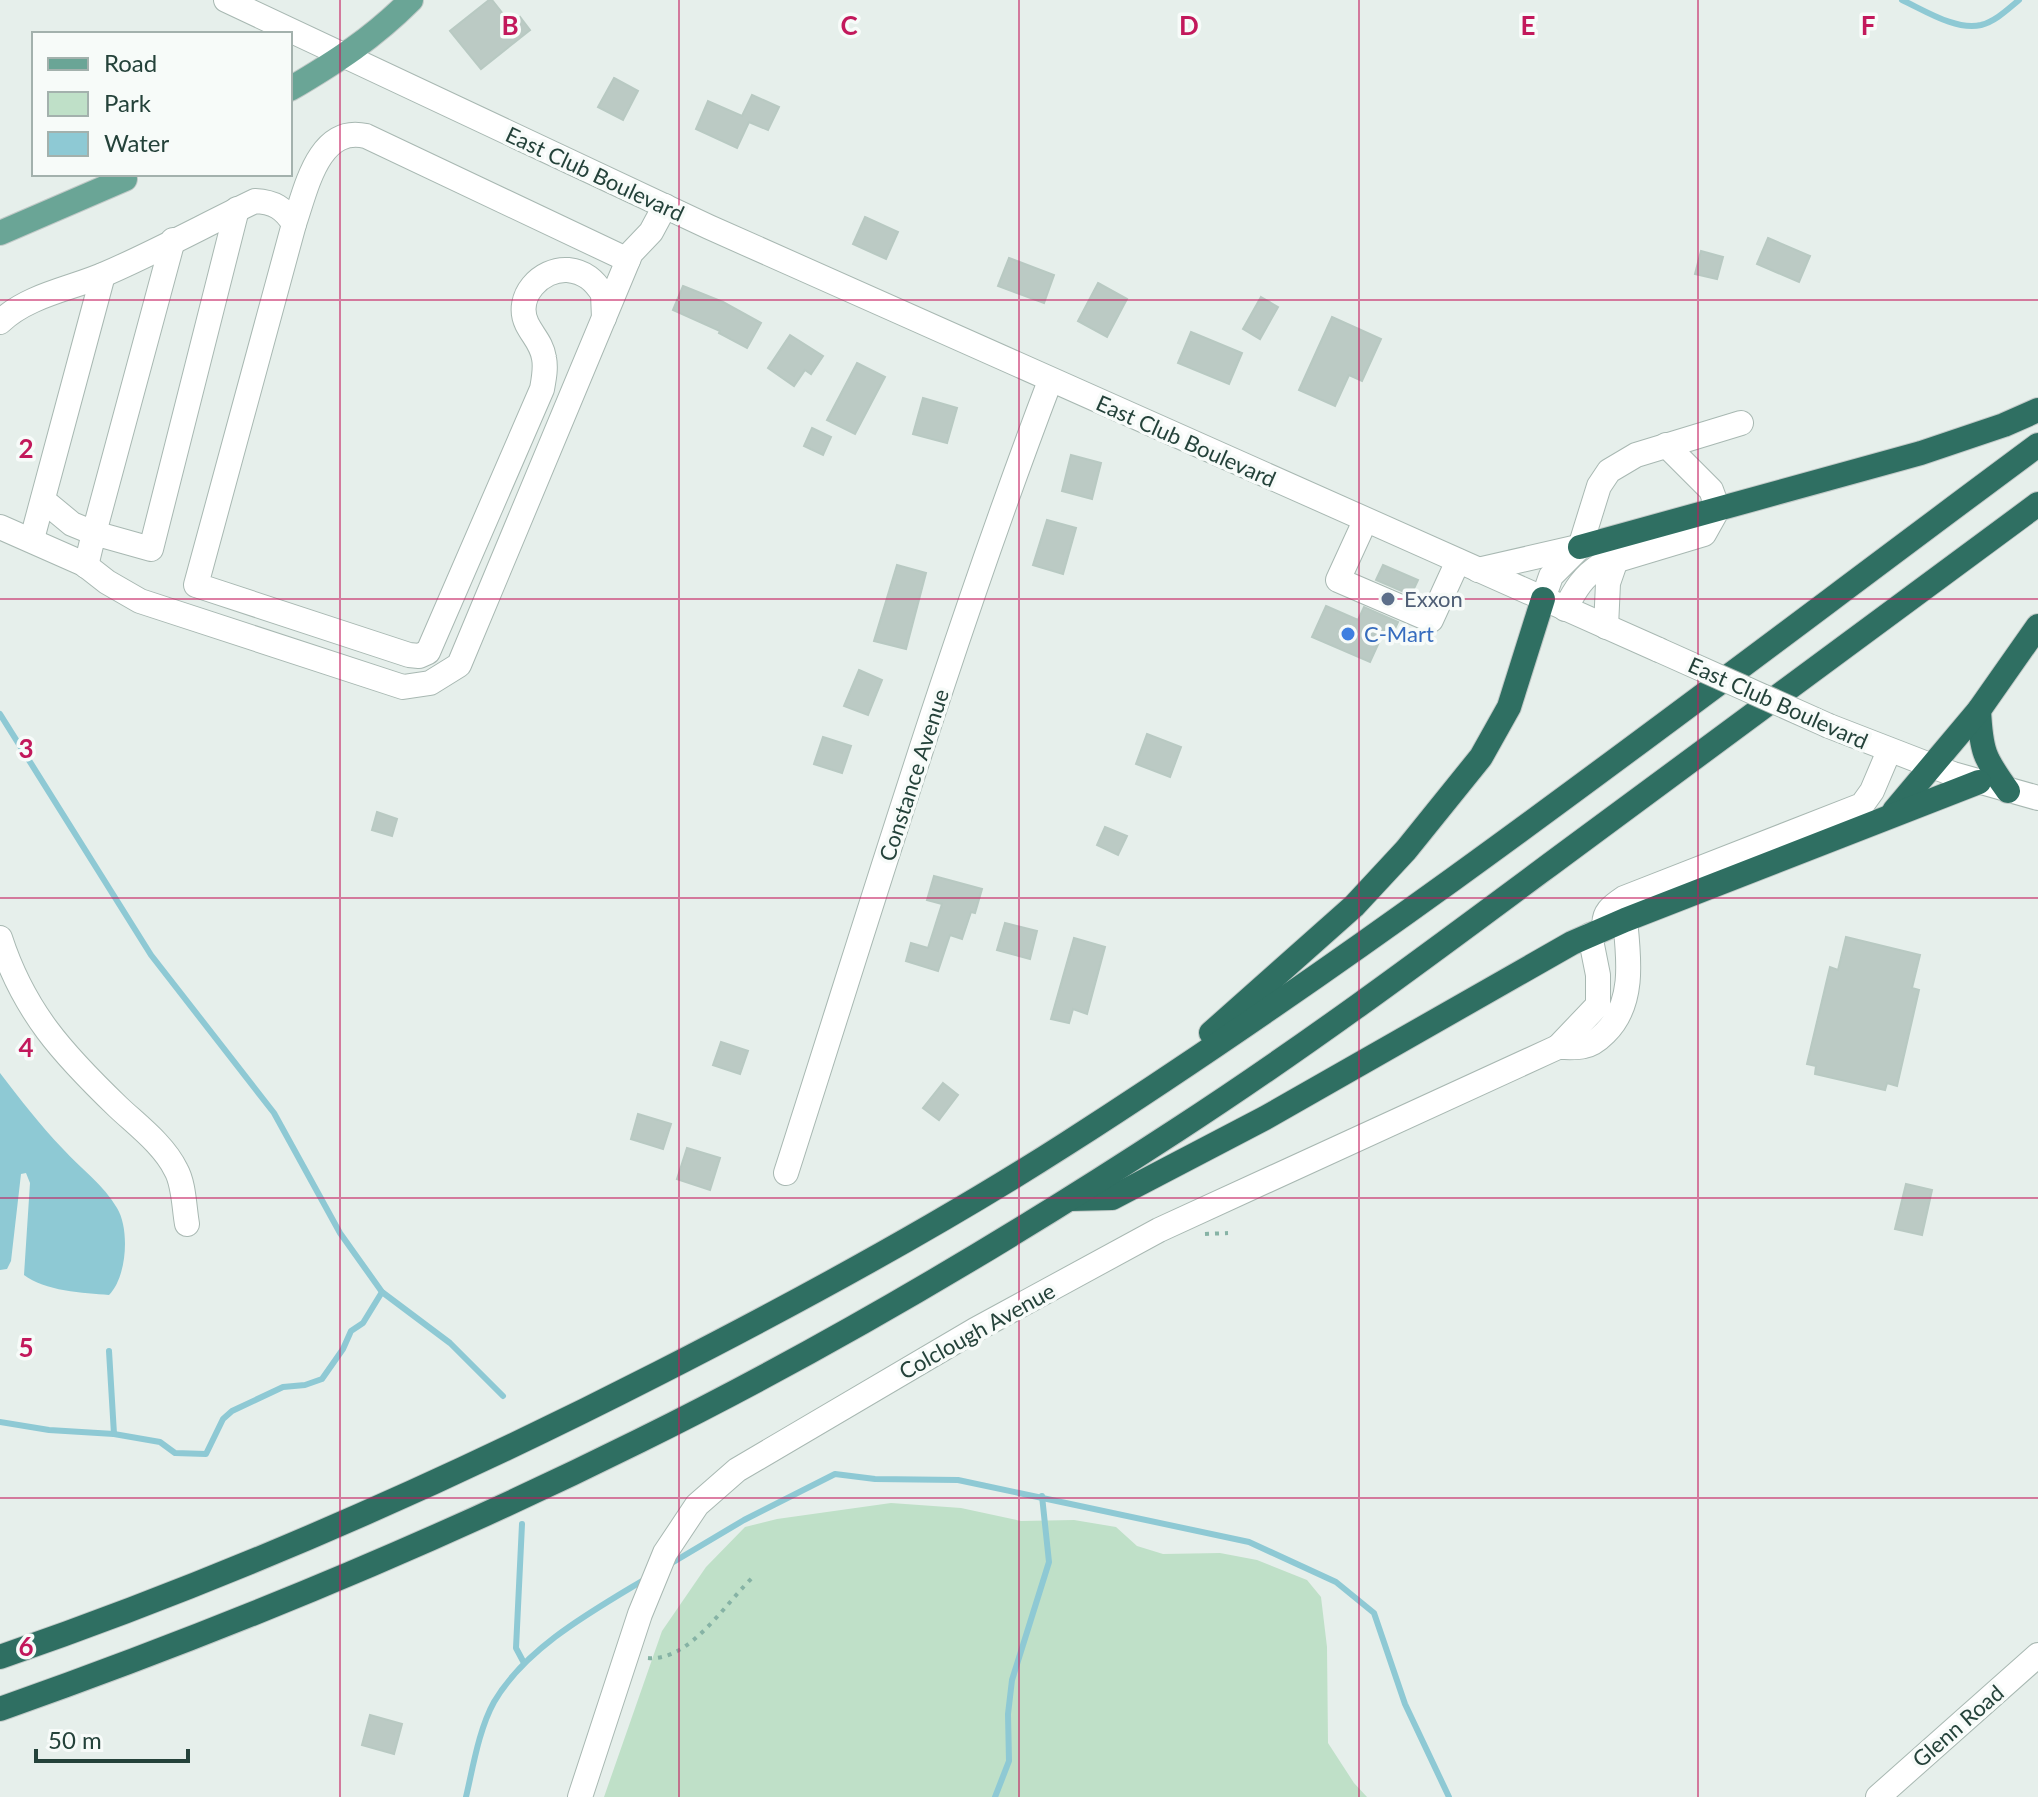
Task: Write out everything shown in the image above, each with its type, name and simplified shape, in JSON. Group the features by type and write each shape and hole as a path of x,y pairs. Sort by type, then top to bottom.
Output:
{"highway":[{"path":"1580,547 1921,453 2038,410"},
{"path":"0,1657 196,1584 321,1533 492,1456 779,1312 874,1259 1062,1146 1307,983 2038,445"},
{"path":"0,1709 226,1625 341,1578 542,1488 737,1391 966,1261 1178,1130 1335,1023 2038,504"},
{"path":"1153,1087 1354,906 1406,850 1454,791 1481,757 1509,707 1543,599"},
{"path":"1890,816 1979,710 2038,626"},
{"path":"1979,710 1984,753 2008,791"},
{"path":"1068,1199 1112,1198 1265,1118 1607,928 1979,782"}],"main road":[{"path":"292,88 344,58 382,30 411,0"},
{"path":"0,233 130,176"}],"street":[{"name":"East Club Boulevard","path":"226,0 291,32"},
{"name":"East Club Boulevard","path":"292,32 1050,381 1829,726 1932,767 2038,798"},
{"path":"140,601 176,598 196,585 294,224 321,154 330,144 357,134 628,260"},
{"path":"0,322 10,312 103,275 255,201 270,201 280,207 294,224"},
{"path":"0,527 86,566 140,601 403,687 430,683 459,665 631,253 651,232 665,206"},
{"path":"43,500 72,524 151,549 237,209"},
{"path":"86,566 173,240"},
{"path":"196,585 409,655 419,656 428,652 542,389 545,361 542,348 525,316 529,290 553,270 586,274 603,294 604,318"},
{"path":"32,539 103,275"},
{"name":"Constance Avenue","path":"786,1173 943,686 1050,381"},
{"path":"1543,599 1551,576 1580,547 1599,486 1609,471 1636,455 1741,423"},
{"path":"1565,609 1588,573 1601,565 1704,534 1718,509 1711,490 1666,445"},
{"path":"1365,521 1338,580 1431,620 1468,566 1580,547"},
{"path":"1606,627 1608,583 1616,560"},
{"path":"1607,928 1603,919 1607,911 1624,898 1862,805 1872,791 1889,751"},
{"name":"Colclough Avenue","path":"1558,1047 1598,1005 1598,975 1607,928"},
{"name":"Colclough Avenue","path":"580,1797 651,1583 672,1541 697,1505 737,1470 975,1330 1159,1230 1558,1047 1592,1043 1610,1028 1622,1010 1628,969 1607,928"},
{"path":"0,938 13,976 43,1026 87,1077 157,1145 177,1170 187,1224"},
{"name":"Glenn Road","path":"1878,1797 2038,1655"}],"path":[{"path":"626,1657 659,1659 688,1646 755,1575"}],"green space":[{"path":"891,1503 961,1508 1021,1521 1074,1520 1116,1527 1137,1546 1163,1554 1220,1553 1257,1560 1307,1580 1321,1597 1327,1647 1328,1743 1367,1797 604,1797 662,1631 706,1567 745,1527 777,1519"}],"water":[{"path":"0,1073 46,1131 99,1184 117,1208 124,1228 125,1253 120,1277 109,1295 53,1288 24,1275 30,1183 26,1173 21,1174 11,1261 7,1269 0,1270"}],"building":[{"path":"489,0 511,24 520,17 530,30 481,69 450,31"},
{"path":"614,78 638,91 623,120 598,107"},
{"path":"752,95 779,107 768,130 749,122 737,148 696,129 708,101 742,116"},
{"path":"865,217 898,232 886,259 853,244"},
{"path":"1768,238 1810,256 1799,282 1757,264"},
{"path":"1701,251 1723,257 1717,279 1695,274"},
{"path":"1009,258 1054,275 1044,303 998,286"},
{"path":"1098,283 1127,299 1107,337 1078,321"},
{"path":"683,286 723,302 761,323 747,348 720,331 673,310"},
{"path":"1261,297 1278,307 1260,339 1243,329"},
{"path":"1332,317 1381,339 1362,381 1349,375 1335,406 1299,390"},
{"path":"1191,332 1242,353 1229,384 1178,363"},
{"path":"790,335 823,356 811,374 805,370 794,386 768,368"},
{"path":"857,363 885,377 855,434 827,420"},
{"path":"923,398 957,408 947,443 913,434"},
{"path":"812,428 831,437 823,455 804,446"},
{"path":"1071,455 1101,463 1092,499 1062,491"},
{"path":"1047,520 1076,528 1063,574 1033,565"},
{"path":"897,565 926,573 906,649 874,641"},
{"path":"1383,565 1418,580 1411,595 1376,580"},
{"name":"C-Mart","path":"1326,606 1358,620 1364,607 1398,622 1393,633 1385,629 1370,662 1312,637"},
{"path":"859,670 882,680 868,715 844,706"},
{"path":"1147,734 1181,747 1170,777 1136,764"},
{"path":"823,737 851,746 842,773 814,764"},
{"path":"377,812 397,819 392,836 372,830"},
{"path":"1105,827 1127,836 1118,855 1097,845"},
{"path":"934,876 982,889 975,913 971,912 962,939 950,935 938,971 906,961 911,943 928,948 942,904 927,900"},
{"path":"1005,923 1037,931 1030,959 997,950"},
{"path":"1846,937 1920,955 1912,988 1919,990 1897,1086 1887,1083 1885,1090 1815,1074 1816,1066 1807,1064 1830,967 1838,970"},
{"path":"1074,938 1105,947 1087,1014 1073,1009 1069,1023 1051,1019"},
{"path":"721,1042 748,1051 740,1074 713,1065"},
{"path":"943,1083 958,1095 939,1120 923,1108"},
{"path":"638,1114 671,1124 663,1149 631,1139"},
{"path":"687,1148 720,1158 710,1190 677,1179"},
{"path":"1906,1184 1932,1190 1922,1235 1895,1229"},
{"path":"370,1715 402,1724 394,1754 362,1745"}],"waterway":[{"path":"1902,0 1940,18 1971,26 1992,21 2019,0"},
{"path":"0,714 151,955 274,1113 340,1233 382,1292 450,1343 503,1396"},
{"path":"0,1422 49,1430 114,1434 160,1442 175,1453 206,1454 223,1419 232,1411 283,1387 305,1385 322,1379 343,1349 351,1331 363,1323 382,1292"},
{"path":"109,1351 114,1434"},
{"path":"670,1564 744,1520 835,1474 875,1479 958,1480 1249,1542 1336,1582 1374,1613 1405,1704 1449,1797"},
{"path":"995,1797 1009,1761 1008,1714 1012,1680 1049,1562 1042,1496"},
{"path":"522,1524 516,1648 524,1663"},
{"path":"466,1797 484,1724 508,1682 542,1647 563,1631 647,1578"}],"place":[{"name":"Exxon","path":"1388,599"},
{"name":"C-Mart","path":"1348,634"}]}
